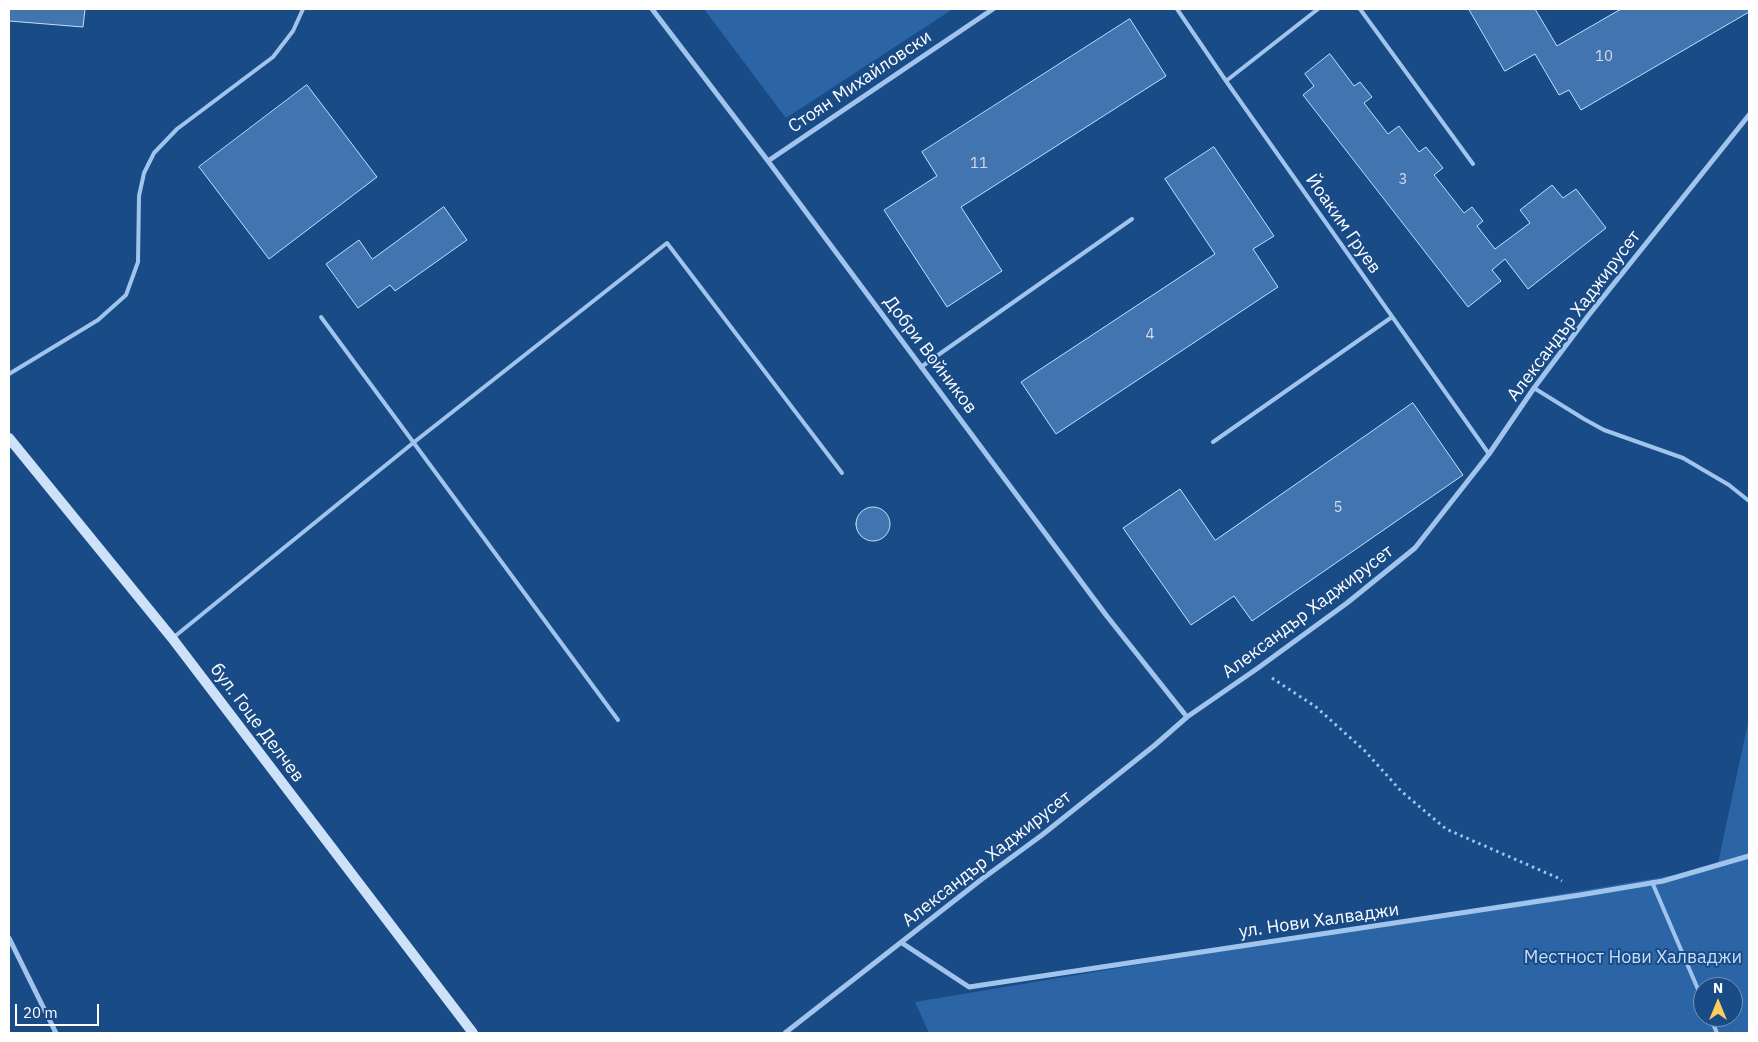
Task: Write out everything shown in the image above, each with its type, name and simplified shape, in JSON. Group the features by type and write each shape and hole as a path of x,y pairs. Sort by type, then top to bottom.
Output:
{"main road":[{"name":"бул. Гоце Делчев","path":"9,438 172,638 473,1033"}],"street":[{"name":"Добри Войников","path":"652,9 768,161 1106,616 1187,717"},
{"name":"Стоян Михайловски","path":"768,161 993,9"},
{"name":"Александър Хаджирусет","path":"786,1033 982,879 1050,829 1187,717 1348,603 1415,548 1489,454 1534,388 1594,308 1749,115"},
{"name":"ул. Нови Халваджи","path":"902,943 969,987 1580,895 1652,882 1749,856"},
{"path":"9,938 56,1033"}],"lane":[{"path":"9,374 98,320 126,295 138,262 139,196 144,173 154,153 176,129 274,57 293,31 304,9"},
{"name":"Йоаким Груев","path":"1177,9 1489,454"},
{"path":"1226,81 1318,9"},
{"path":"1360,9 1473,164"},
{"path":"921,367 1132,219"},
{"path":"172,638 413,443 667,243 842,473"},
{"path":"321,317 618,720"},
{"path":"1213,442 1392,317"},
{"path":"1534,388 1584,420 1604,430 1683,458 1729,485 1749,501"},
{"path":"1652,882 1693,978"}],"path":[{"path":"1258,668 1316,707 1365,751 1401,791 1446,829 1558,878 1580,895"}],"green space":[{"path":"704,9 953,9 786,118"},
{"name":"Местност Нови Халваджи","path":"1749,718 1749,1033 929,1033 915,1002 1717,868"}],"building":[{"path":"9,9 85,9 83,27 9,21"},
{"path":"1469,9 1535,9 1557,46 1621,9 1749,9 1749,12 1581,110 1569,90 1559,95 1535,54 1505,71"},
{"path":"1130,19 1166,76 961,207 1002,271 947,307 884,210 937,176 922,152"},
{"path":"1330,54 1354,86 1360,82 1372,97 1364,103 1388,134 1399,126 1419,152 1426,147 1443,168 1434,175 1464,213 1472,207 1483,221 1477,226 1495,249 1530,223 1520,210 1552,185 1563,198 1576,189 1606,228 1528,289 1505,259 1492,270 1501,281 1468,307 1303,95 1314,86 1305,74"},
{"path":"307,85 377,177 269,259 199,167"},
{"path":"1214,147 1274,236 1253,249 1278,287 1056,434 1021,382 1215,254 1165,179"},
{"path":"444,207 467,240 395,291 390,285 358,308 326,264 359,240 372,259"},
{"path":"1413,403 1463,475 1252,621 1234,596 1191,625 1123,528 1180,489 1215,540"},
{"path":"873,507 880,508 885,512 889,517 889,531 885,536 880,540 873,541 866,540 861,536 857,531 856,524 857,517 861,512 866,508"}]}
